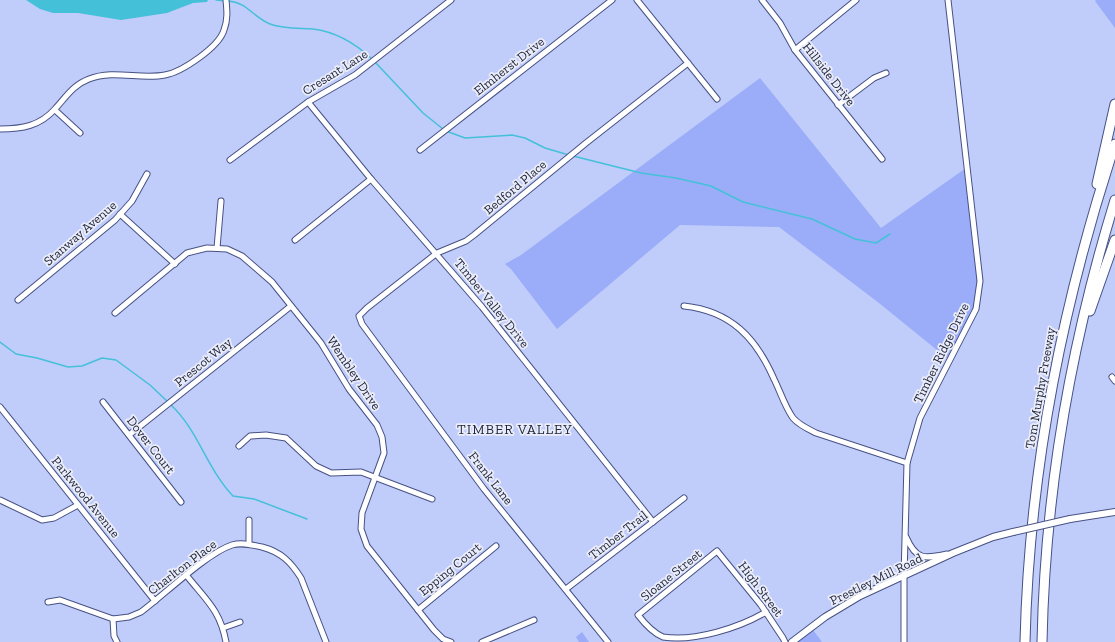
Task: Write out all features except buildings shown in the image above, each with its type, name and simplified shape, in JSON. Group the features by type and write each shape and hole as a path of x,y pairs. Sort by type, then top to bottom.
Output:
{"highway":[{"path":"1094,207 1098,177 1115,104"},
{"name":"Tom Murphy Freeway","path":"1025,642 1032,535 1044,432 1069,302 1094,207 1115,144"},
{"path":"1042,642 1045,572 1053,491 1076,352 1094,271 1115,200"},
{"path":"1076,352 1115,240"}],"street":[{"path":"0,129 24,128 35,124 54,110 73,88 80,83 100,75 164,75 185,67 213,45 224,31 228,13 226,0"},
{"name":"Cresant Lane","path":"230,160 308,102 356,75 450,0"},
{"name":"Elmherst Drive","path":"420,150 612,0"},
{"path":"637,0 716,99"},
{"name":"Hillside Drive","path":"762,0 780,22 795,50 882,159"},
{"path":"795,50 856,0"},
{"name":"Timber Ridge Drive","path":"904,642 907,463 920,418 960,344 976,309 979,296 980,281 948,0"},
{"name":"Bedford Place","path":"362,324 359,316 367,308 437,254 466,241 474,235 586,143 688,63"},
{"path":"838,105 874,78 886,73"},
{"name":"Timber Valley Drive","path":"308,102 371,179 437,254 653,522"},
{"path":"54,110 80,133"},
{"name":"Stanway Avenue","path":"18,300 120,214 132,201 147,174"},
{"path":"295,240 371,179"},
{"path":"217,248 221,201"},
{"path":"120,214 175,264"},
{"name":"Wembley Drive","path":"115,313 188,253 207,248 227,249 242,256 272,282 321,343 349,389 377,425 382,437 384,453 362,513 361,529 367,546 443,639 451,642"},
{"name":"Prescot Way","path":"129,435 291,306"},
{"path":"684,306 714,311 726,317 748,337 766,362 793,418 803,426 816,433 907,463"},
{"name":"Frank Lane","path":"362,324 484,489 608,642"},
{"name":"Dover Court","path":"103,402 182,502"},
{"name":"Parkwood Avenue","path":"0,407 155,601"},
{"path":"239,446 250,436 266,435 286,438 304,453 316,466 331,473 361,472 432,499"},
{"name":"Timber Trail","path":"566,589 684,498"},
{"path":"0,500 42,520 54,518 78,505"},
{"name":"Prestley Mill Road","path":"792,642 825,617 860,596 904,577 953,553 994,537 1013,532 1070,519 1115,512"},
{"path":"249,520 249,544"},
{"name":"Prestley Mill Road","path":"905,535 911,550 917,555 929,558 953,553"},
{"name":"Charlton Place","path":"114,619 129,617 141,612 221,550 232,545 249,544 279,553 296,569 301,578 326,642"},
{"name":"Epping Court","path":"418,610 496,546"},
{"name":"High Street","path":"717,551 766,612 785,642"},
{"name":"Sloane Street","path":"717,551 638,615 645,624 662,636 679,641 696,639 732,630 766,612"},
{"path":"187,576 218,614 226,642"},
{"path":"48,602 60,600 114,619 114,636 117,642"},
{"path":"482,642 494,640 534,620"},
{"path":"223,628 240,622"}],"shaded area":[{"path":"26,0 208,0 207,2 193,3 167,13 121,20 78,13 53,13 40,9"},
{"path":"1115,0 1115,28 1095,1"},
{"path":"760,78 881,228 966,168 980,281 976,309 948,359 879,303 779,227 680,225 557,329 511,269 505,264 521,255"},
{"path":"813,630 822,642 791,642"},
{"path":"582,632 589,642 579,642 576,637"}],"waterway":[{"path":"216,0 225,1"},
{"path":"228,1 240,4 259,18 275,26 322,30 338,36 352,43 372,59"},
{"path":"375,62 423,113 443,129"},
{"path":"446,131 465,138 512,135 525,138 545,148 569,155"},
{"path":"573,156 641,173 676,178 711,186 743,202 812,219 855,239 876,243 890,234"},
{"path":"0,342 16,354 37,358 68,367 82,366 102,358 116,360 150,385 168,402"},
{"path":"171,405 188,426 216,474 233,496 254,499 307,519"}],"district":[{"name":"TIMBER VALLEY","path":"515,429"}]}
